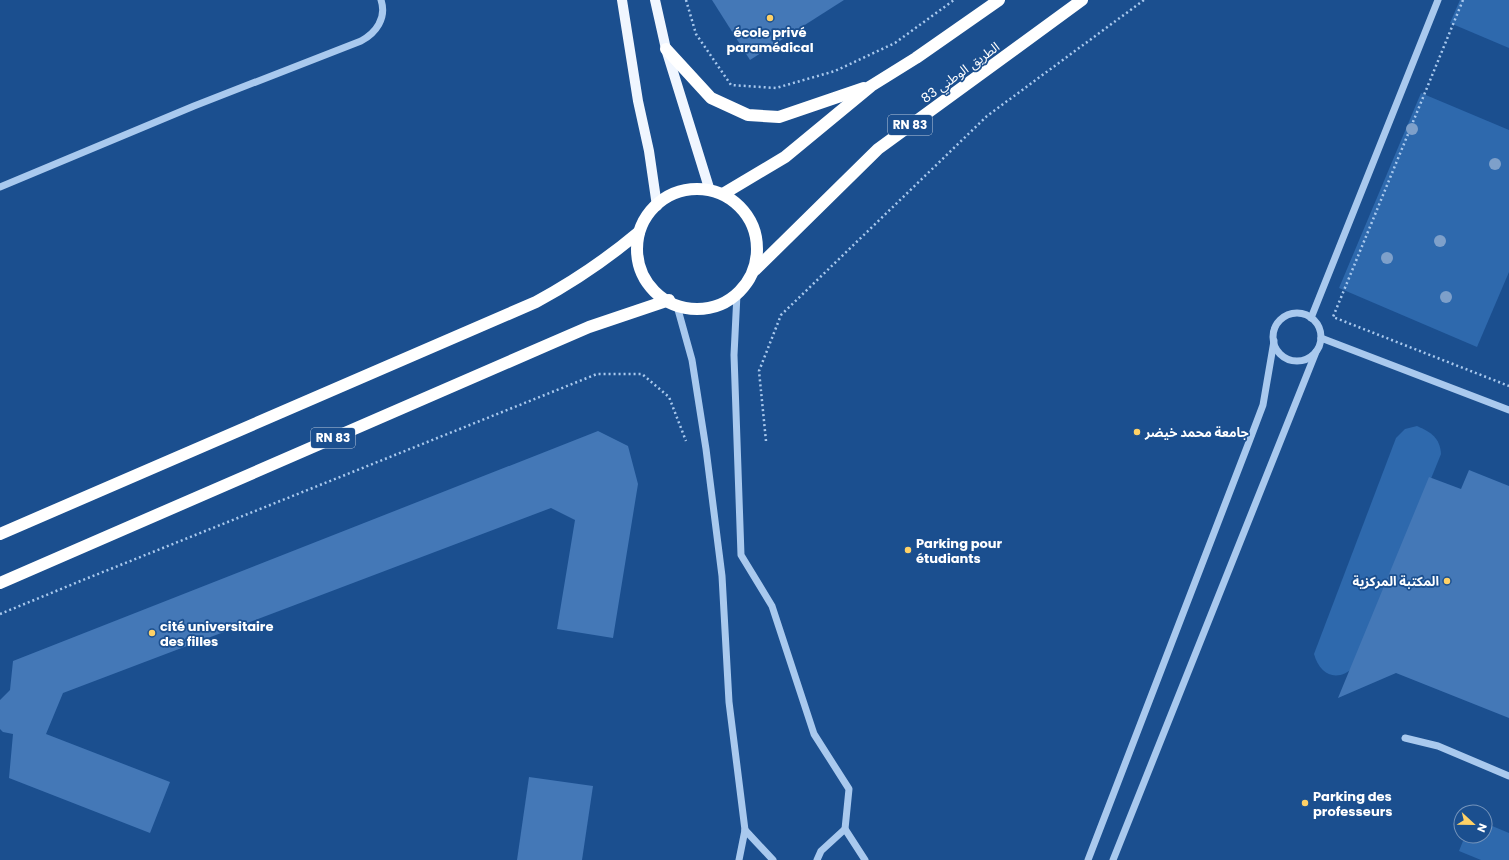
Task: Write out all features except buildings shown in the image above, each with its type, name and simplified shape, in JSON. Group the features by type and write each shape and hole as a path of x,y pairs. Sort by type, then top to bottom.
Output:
{"highway":[{"path":"722,194 785,157 871,86 916,58 999,0"},
{"name":"الطريق الوطني 83","path":"755,270 878,148 1082,0"},
{"path":"666,50 711,98 748,114 779,117 871,86"},
{"path":"0,534 536,302 590,271 616,252 639,232 649,214 656,206 664,199 682,191 702,189 722,194 737,204 748,217 755,233 757,251 755,270 737,294 725,302 712,308 694,310 673,303 648,284 640,268 637,250 639,232"},
{"name":"RN 83","path":"0,583 589,327 673,303"}],"main road":[{"path":"622,0 638,101 649,151 656,206"},
{"path":"655,0 666,50 710,191"}],"street":[{"path":"0,187 194,106 370,37 381,21 383,12 381,0"},
{"path":"1311,318 1438,0"},
{"path":"737,294 734,356 741,555 772,606 814,734 849,789 845,829 865,860"},
{"path":"673,303 692,360 707,456 722,576 729,702 745,830 739,860"},
{"path":"1088,860 1263,405 1274,341 1274,333 1277,326 1288,316 1304,314 1311,318 1320,330 1320,345 1113,860"},
{"path":"1321,338 1509,410"},
{"path":"1274,341 1276,348 1281,355 1295,361 1303,360 1316,352"},
{"path":"1405,738 1438,746 1509,776"},
{"path":"817,860 821,851 845,829"},
{"path":"745,830 773,860"}],"path":[{"path":"686,0 696,34 731,85 776,88 834,71 895,43 954,0"},
{"path":"766,441 759,371 781,315 987,116 1144,0"},
{"path":"1463,0 1333,318 1509,386"},
{"path":"0,614 597,374 642,374 669,397 687,444"}],"shaded area":[{"path":"1460,0 1509,0 1509,48 1450,23"},
{"path":"1421,93 1509,130 1509,272 1477,347 1339,288"},
{"path":"1417,426 1434,436 1439,444 1441,454 1355,666 1342,674 1330,675 1321,668 1314,654 1396,438 1405,429"},
{"path":"1493,826 1509,833 1509,860 1481,860 1459,851 1462,844 1493,844"}],"place":[{"name":"école privé paramédical","path":"770,18"},
{"name":"جامعة محمد خيضر","path":"1137,432"},
{"name":"Parking pour étudiants","path":"908,550"},
{"name":"المكتبة المركزية","path":"1447,581"},
{"name":"cité universitaire des filles","path":"152,633"},
{"name":"Parking des professeurs","path":"1305,803"}]}
